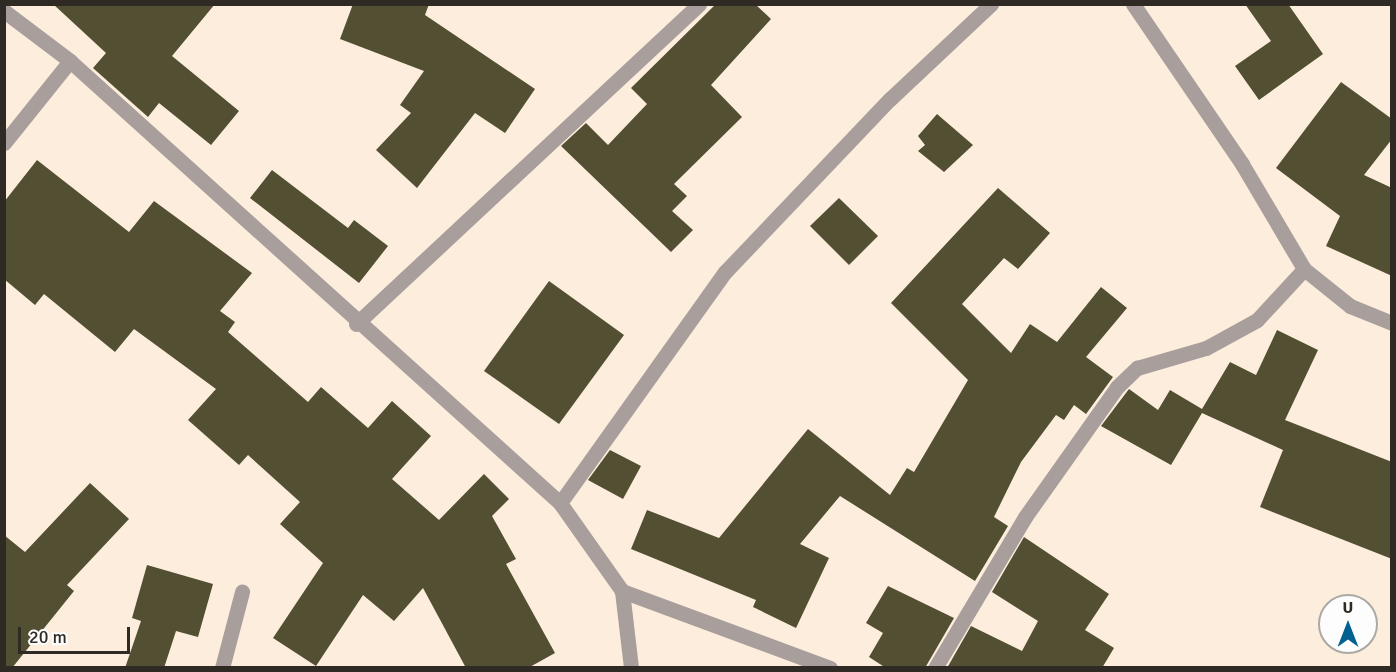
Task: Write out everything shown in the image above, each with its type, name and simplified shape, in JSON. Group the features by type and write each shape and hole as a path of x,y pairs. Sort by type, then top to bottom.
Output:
{"street":[{"path":"356,324 699,4"},
{"path":"560,503 725,272 890,99 991,4"},
{"path":"1133,4 1242,164 1304,269 1350,306 1392,323"},
{"path":"4,11 70,61 356,324 560,503 622,591 631,668"},
{"path":"4,143 70,61"},
{"path":"935,668 1025,518 1117,387 1137,368 1206,348 1257,320 1304,269"},
{"path":"622,591 830,668"},
{"path":"222,668 242,592"}],"building":[{"path":"53,4 215,4 172,56 239,111 211,145 159,103 148,117 93,68 106,53"},
{"path":"353,4 429,4 425,15 535,89 505,133 475,113 417,188 376,150 411,113 400,105 424,71 340,39"},
{"path":"716,4 755,4 771,19 711,85 742,117 674,184 687,196 672,211 693,230 671,252 561,146 586,123 608,145 647,104 631,88"},
{"path":"1245,4 1288,4 1323,54 1259,100 1235,66 1271,41"},
{"path":"1341,82 1392,119 1392,139 1364,175 1392,188 1392,276 1326,246 1340,216 1276,168"},
{"path":"937,114 973,145 944,172 918,151 925,145 918,136"},
{"path":"37,160 129,232 154,201 252,273 220,311 235,322 228,332 308,402 321,387 368,428 392,401 431,436 392,479 439,520 484,474 509,499 492,516 516,559 506,564 555,653 528,668 466,668 423,588 394,621 363,595 316,666 273,638 323,563 280,524 300,502 248,455 239,465 188,420 216,389 134,329 115,352 44,294 35,305 4,279 4,202"},
{"path":"272,170 348,228 354,220 388,246 359,283 250,198"},
{"path":"998,188 1050,233 1018,269 1004,258 962,304 1011,353 1030,324 1057,342 1101,287 1127,308 1086,357 1113,377 1086,414 1074,405 1064,420 1056,415 1021,462 994,517 1008,526 975,581 840,496 800,544 829,558 796,628 753,607 756,600 631,549 647,510 719,538 808,429 890,495 907,468 914,472 968,380 891,303"},
{"path":"839,198 878,236 849,265 810,226"},
{"path":"549,281 624,335 559,424 484,371"},
{"path":"1277,330 1318,350 1285,420 1392,462 1392,559 1260,507 1283,450 1202,413 1171,465 1101,426 1129,389 1158,410 1170,390 1202,409 1230,362 1256,375"},
{"path":"610,450 641,466 623,499 588,480"},
{"path":"90,483 129,519 67,585 74,591 12,668 4,668 4,535 25,552"},
{"path":"1024,537 1109,594 1085,630 1114,648 1102,668 947,668 971,626 1022,651 1038,621 992,592"},
{"path":"147,565 213,584 198,637 176,631 164,668 125,668 141,621 132,618"},
{"path":"888,586 954,618 925,668 886,668 869,657 883,633 866,623"}]}
